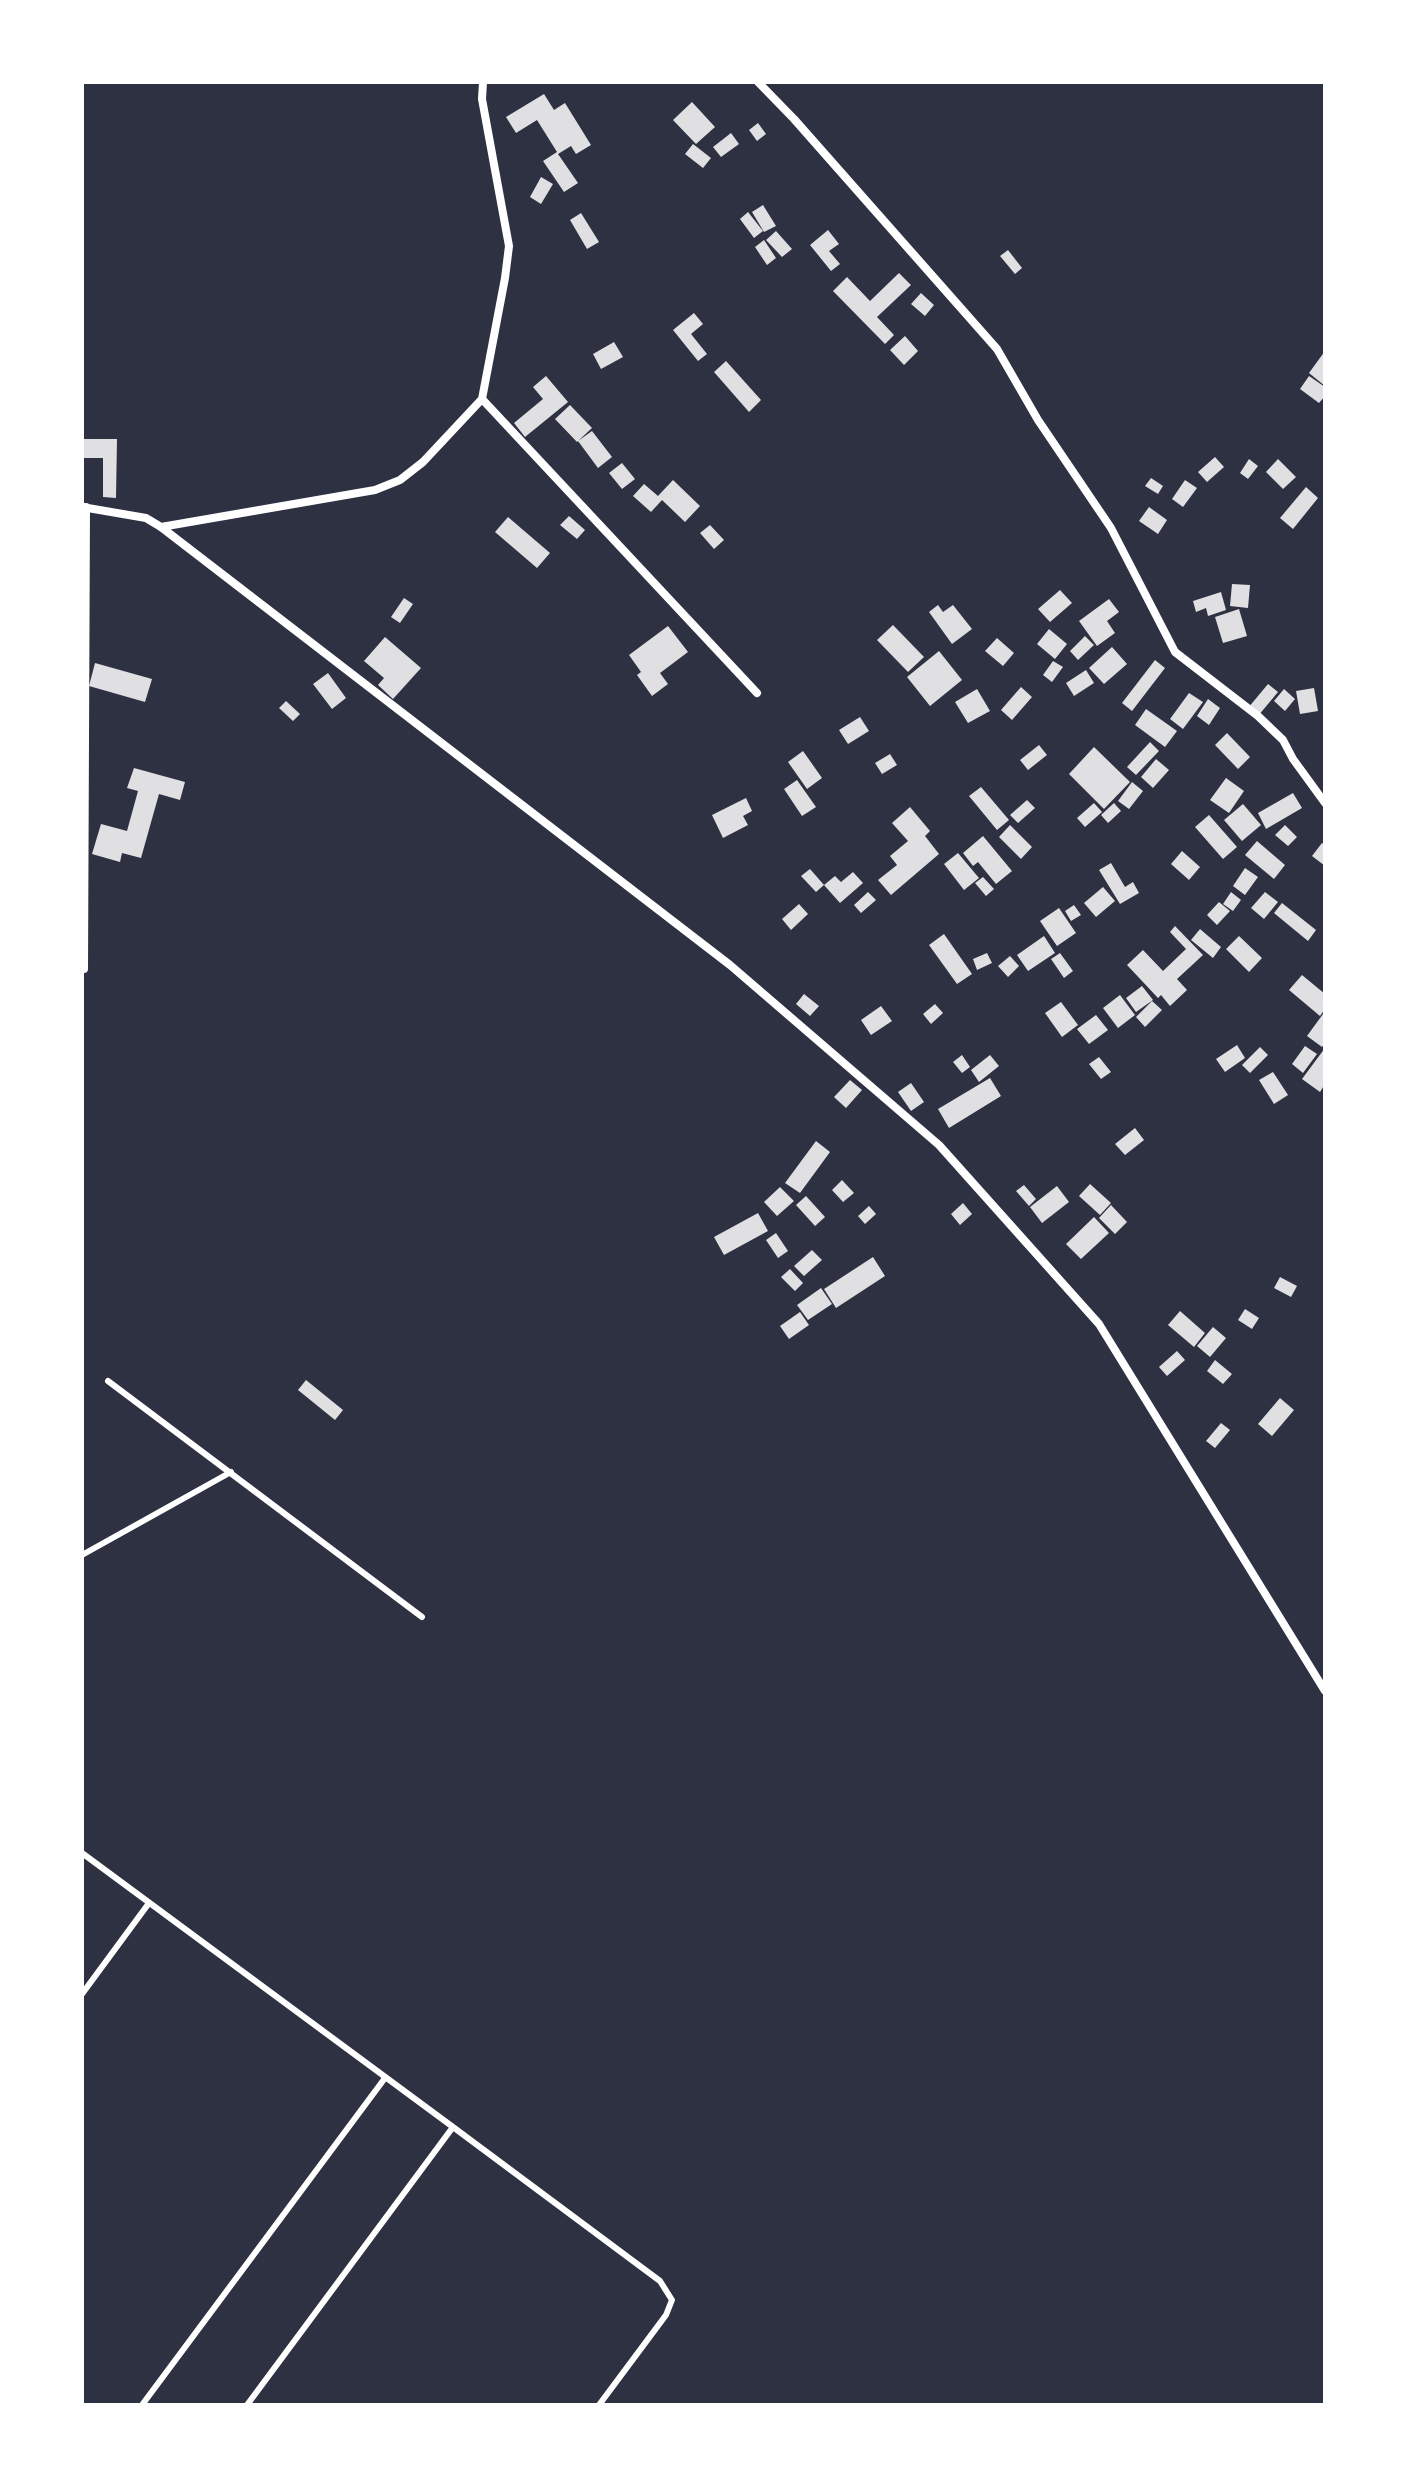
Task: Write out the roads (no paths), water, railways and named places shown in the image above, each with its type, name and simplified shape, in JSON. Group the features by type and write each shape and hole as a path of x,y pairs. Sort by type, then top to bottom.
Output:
{"street":[{"path":"161,527 375,490 400,480 423,462 482,399 509,246 482,99 483,82"},
{"path":"758,82 859,191 997,349 1038,420 1111,528 1175,652 1258,716 1283,740 1325,803"},
{"path":"482,399 757,693"},
{"path":"82,969 85,953 84,507 146,518 161,527 730,965 939,1145 1099,1324 1325,1691"}],"lane":[{"path":"108,1381 422,1617"},
{"path":"82,1555 231,1472"},
{"path":"82,1853 660,2281 672,2300 666,2315 599,2405"},
{"path":"82,1994 149,1903"},
{"path":"142,2405 385,2078"},
{"path":"247,2405 453,2127"}]}
